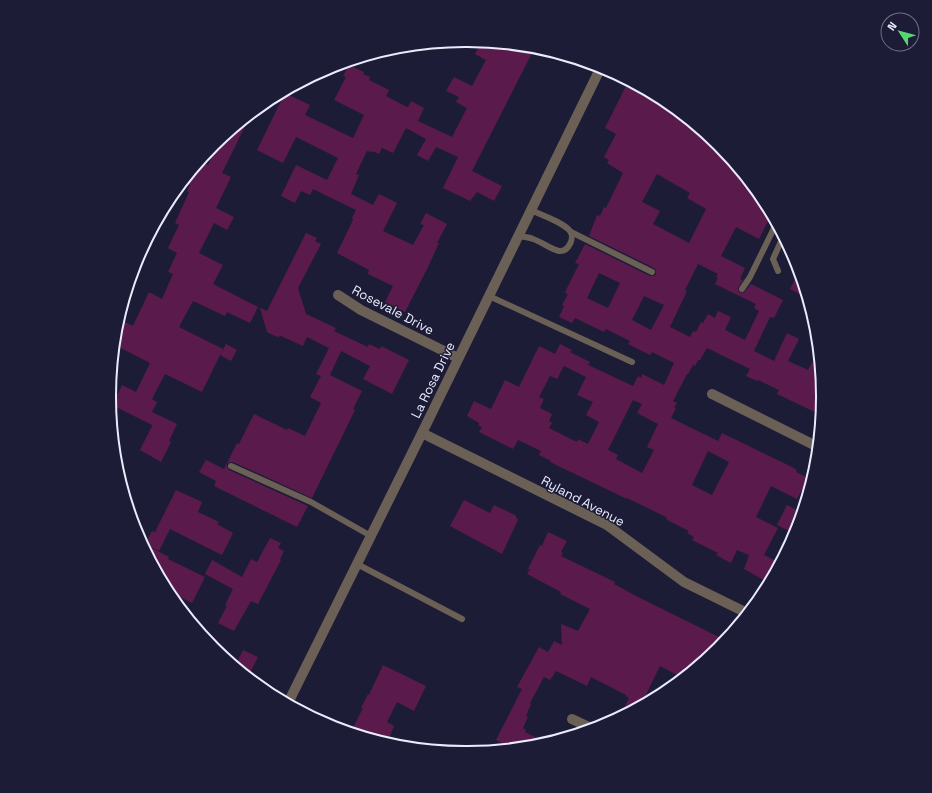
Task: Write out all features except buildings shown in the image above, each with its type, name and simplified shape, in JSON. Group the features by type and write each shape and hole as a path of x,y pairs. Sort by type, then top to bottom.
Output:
{"street":[{"name":"La Rosa Drive","path":"290,699 598,73"},
{"name":"Rosevale Drive","path":"338,296 361,310 458,358"},
{"path":"712,394 813,444"},
{"name":"Ryland Avenue","path":"422,433 607,525 684,582 742,610"},
{"path":"572,719 584,725"}],"lane":[{"path":"531,210 566,227 571,232 652,272"},
{"path":"742,289 750,277 773,230"},
{"path":"518,236 533,239 560,251 565,250 570,244 572,237 571,232"},
{"path":"778,271 773,259 780,244"},
{"path":"489,296 632,362"},
{"path":"232,466 311,502 371,536"},
{"path":"357,564 462,619"}]}
